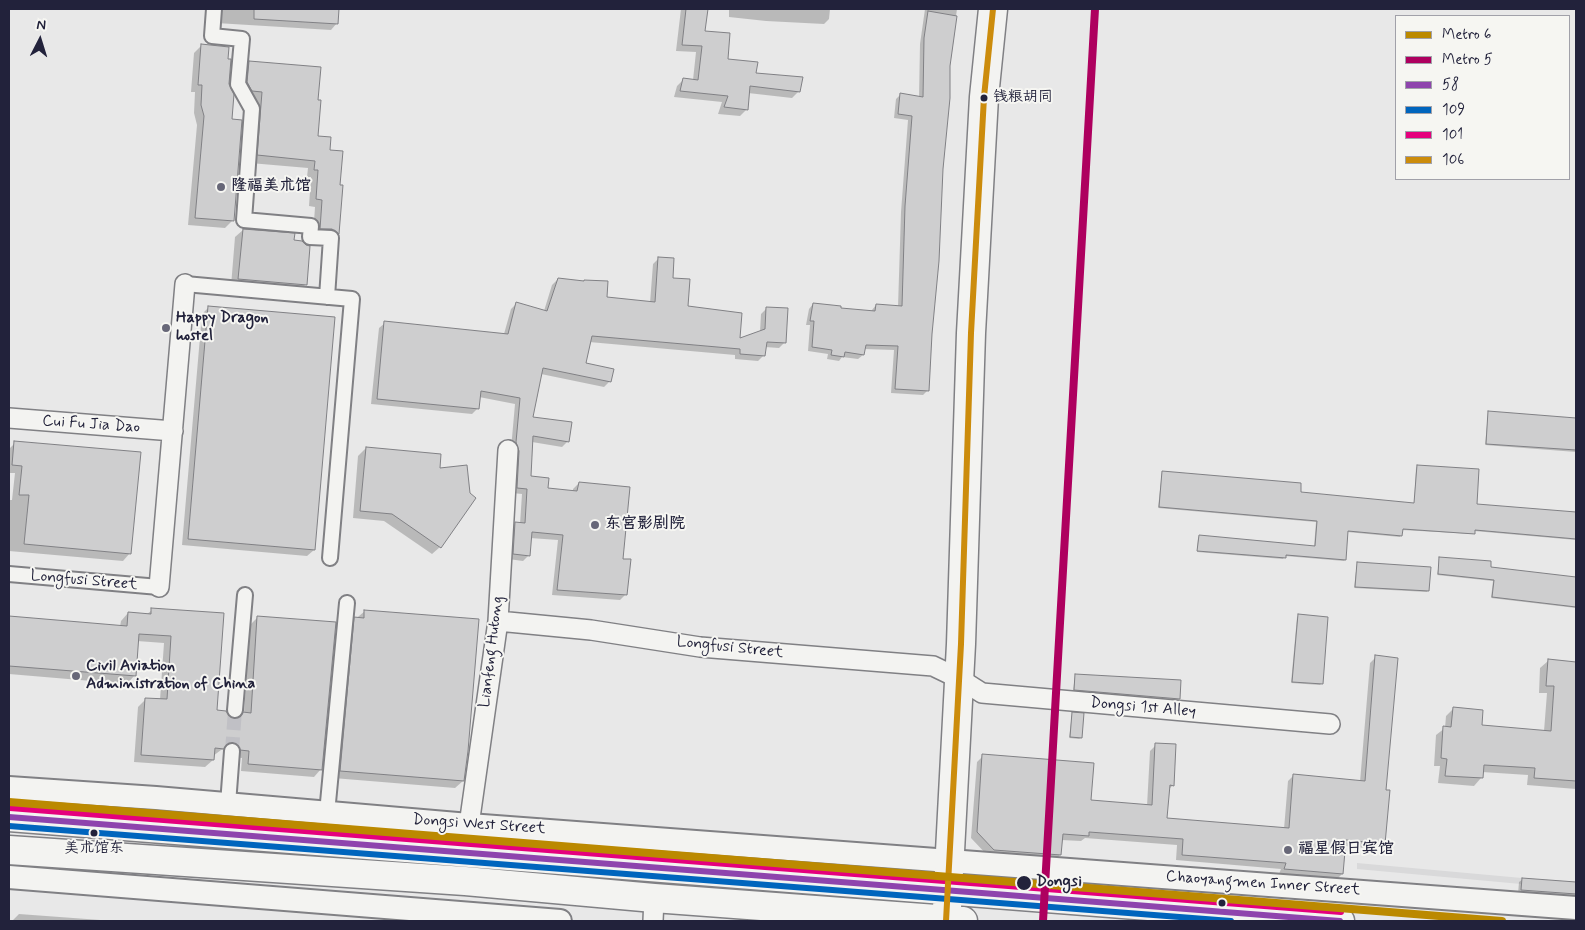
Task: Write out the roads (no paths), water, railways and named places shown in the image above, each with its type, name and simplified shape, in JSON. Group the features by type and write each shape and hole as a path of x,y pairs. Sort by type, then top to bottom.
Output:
{"main road":[{"path":"9,850 465,881 654,910 952,921 949,890 960,679 971,332 984,98 992,9"},
{"name":"Chaoyangmen Inner Street","path":"9,817 1340,921"}],"street":[{"path":"214,9 212,36 242,39 238,84 252,109 244,220 311,226 310,237 331,238 327,297"},
{"path":"159,587 186,284 352,299 330,558"},
{"name":"Cui Fu Jia Dao","path":"9,418 173,431"},
{"name":"Lianfeng Hutong","path":"468,852 469,825 498,621 508,450"},
{"name":"Longfusi Street","path":"9,574 159,587"},
{"path":"236,710 245,595"},
{"path":"327,813 347,603"},
{"name":"Longfusi Street","path":"498,621 591,630 700,647 933,666 960,679"},
{"name":"Dongsi 1st Alley","path":"960,679 982,693 1330,724"},
{"path":"228,804 232,751"},
{"name":"Dongsi West Street","path":"9,788 228,804 469,825 950,860"},
{"name":"Chaoyangmen Inner Street","path":"950,860 1576,908"},
{"path":"9,877 560,921"}],"tunnel":[{"path":"232,751 235,710"}],"metro line":[{"name":"5","path":"1043,921 1095,9"},
{"name":"6","path":"9,802 1502,921"}],"place":[{"name":"钱粮胡同","path":"984,98"},
{"name":"隆福美术馆","path":"221,187"},
{"name":"Happy Dragon hostel","path":"166,328"},
{"name":"东宫影剧院","path":"595,525"},
{"name":"Civil Aviation Administration of China","path":"76,676"},
{"name":"美术馆东","path":"94,833"},
{"name":"福星假日宾馆","path":"1288,850"},
{"name":"Dongsi","path":"1024,883"}]}
